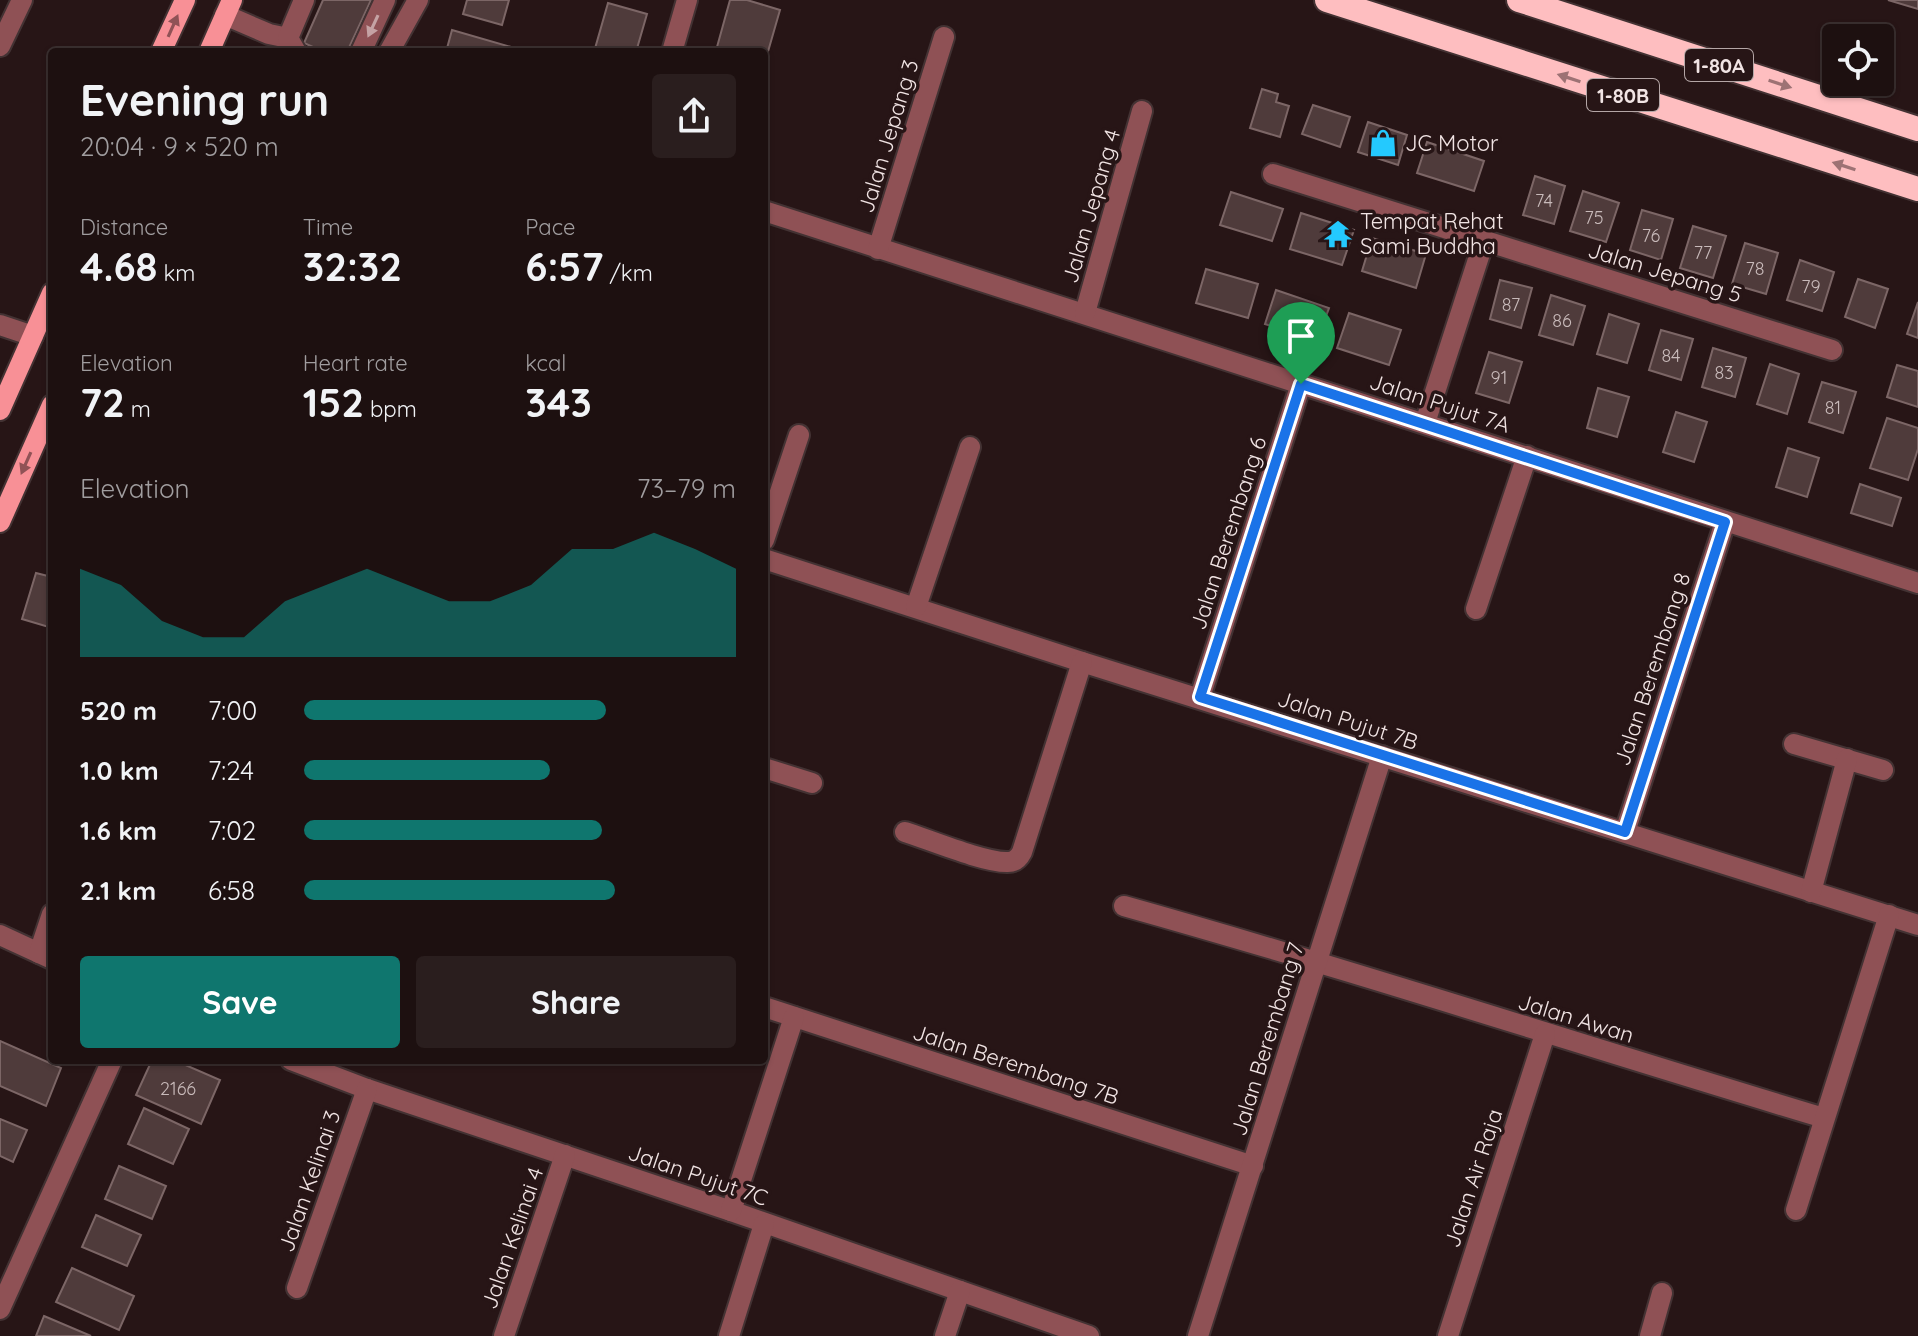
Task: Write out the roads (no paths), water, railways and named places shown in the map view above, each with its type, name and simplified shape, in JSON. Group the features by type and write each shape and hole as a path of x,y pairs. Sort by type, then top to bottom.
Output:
{"highway":[{"name":"1-80B","path":"1327,0 1918,189"},
{"name":"1-80A","path":"1519,0 1918,129"}],"main road":[{"path":"163,48 185,0"},
{"path":"211,48 228,7"},
{"path":"0,410 48,302"},
{"path":"0,522 48,414"}],"street":[{"path":"0,46 22,0"},
{"path":"228,7 292,45 304,0"},
{"path":"363,48 385,0"},
{"path":"391,48 418,0"},
{"path":"673,48 687,0"},
{"name":"Jalan Jepang 3","path":"878,249 944,37"},
{"name":"Jalan Jepang 4","path":"1085,313 1142,111"},
{"name":"Jalan Jepang 5","path":"1273,174 1832,350"},
{"name":"Jalan Pujut 7A","path":"768,212 1918,583"},
{"path":"1425,423 1484,241"},
{"path":"0,325 33,336"},
{"name":"Jalan Berembang 6","path":"1200,697 1301,384"},
{"path":"768,528 799,435"},
{"path":"916,607 970,447"},
{"path":"1476,609 1527,456"},
{"name":"Jalan Berembang 8","path":"1625,832 1725,522"},
{"name":"Jalan Pujut 7B","path":"768,567 916,607 1918,925"},
{"path":"905,832 993,860 1011,863 1018,859 1082,662"},
{"path":"1794,744 1883,770"},
{"name":"Jalan Berembang 7","path":"1198,1336 1382,756"},
{"path":"1811,892 1847,759"},
{"path":"768,769 812,783"},
{"name":"Jalan Awan","path":"1124,906 1316,960 1545,1034 1824,1118"},
{"path":"1796,1210 1889,915"},
{"path":"0,935 45,956"},
{"name":"Jalan Berembang 7B","path":"768,1008 1253,1166"},
{"path":"731,1211 794,1017"},
{"name":"Jalan Air Raja","path":"1448,1336 1545,1034"},
{"path":"0,1309 110,1064"},
{"name":"Jalan Pujut 7C","path":"301,1064 1089,1336"},
{"name":"Jalan Kelinai 3","path":"297,1288 367,1089"},
{"name":"Jalan Kelinai 4","path":"504,1336 565,1155"},
{"path":"729,1336 764,1224"},
{"path":"945,1336 960,1291"},
{"path":"1650,1336 1662,1293"}],"place":[{"name":"JC Motor","path":"1383,143"},
{"name":"Tempat Rehat Sami Buddha","path":"1338,234"}]}
